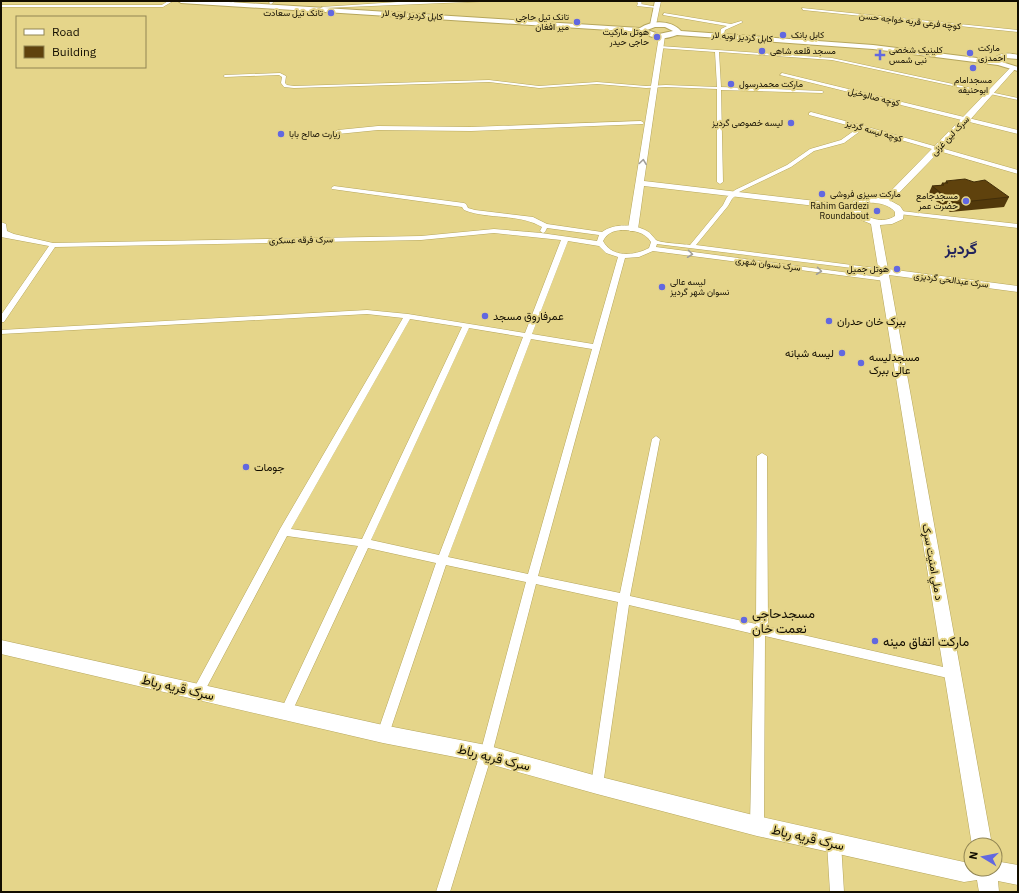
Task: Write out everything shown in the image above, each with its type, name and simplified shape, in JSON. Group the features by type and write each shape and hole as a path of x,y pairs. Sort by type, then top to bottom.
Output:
{"highway":[{"name":"کابل گردیز لویه لار","path":"181,1 643,30"},
{"name":"کابل گردیز لویه لار","path":"223,1 272,2 643,30"},
{"path":"652,25 663,25 673,27 676,32 658,35 643,30 652,25"},
{"name":"کابل گردیز لویه لار","path":"676,32 844,42 998,61"},
{"name":"کابل گردیز لویه لار","path":"676,32 865,46 998,61"},
{"path":"1016,69 998,61 1004,56 1018,57"}],"street":[{"path":"1,6 163,6 171,1"},
{"path":"323,7 398,3 490,1"},
{"path":"638,1 640,3 638,5 657,4 652,25"},
{"path":"663,25 665,8"},
{"name":"کوچه فرعی قریه خواجه حسن","path":"803,9 1018,31"},
{"path":"664,14 730,25"},
{"path":"722,34 723,29 741,22"},
{"path":"629,228 641,123 660,47 658,35"},
{"path":"629,228 640,183 650,87 658,35"},
{"path":"660,47 832,59 1018,100"},
{"path":"717,51 720,106 720,182"},
{"name":"سرک لین غزنی","path":"885,202 990,93 1016,69"},
{"path":"225,76 280,74 284,76 283,83 286,86 294,87 489,81 539,87 598,83 650,87 718,87 822,92"},
{"name":"کوچه صالوخیل","path":"782,74 1018,132"},
{"name":"کوچه لیسه گردیز","path":"810,114 862,127 1018,172"},
{"path":"338,132 378,128 471,130 641,123"},
{"path":"690,247 734,194 794,163 812,150 842,142 862,127"},
{"path":"640,183 853,208 860,216 875,222 897,220 901,213"},
{"path":"334,188 464,205 466,209 474,212 533,219 545,226 604,234"},
{"path":"853,208 853,205 856,202 869,200 885,202 898,209 901,213 1018,226"},
{"name":"د ملي امنیت سړک","path":"875,222 981,837"},
{"path":"1,224 4,225 4,232 12,236"},
{"path":"541,235 545,226"},
{"path":"629,228 647,234 654,242 652,249 641,255 622,255 608,251 601,244 600,241 604,234 612,229 629,228"},
{"name":"سرک فرقه عسکری","path":"1,235 53,245 421,238 494,231 541,235 601,244"},
{"path":"383,734 442,560 565,239"},
{"name":"سرک نسوان شهری","path":"654,242 884,275"},
{"path":"1,320 53,245"},
{"name":"سرک نسوان شهری","path":"652,249 884,275"},
{"path":"443,892 486,754 532,579 622,255"},
{"path":"884,275 1018,297"},
{"name":"سرک عبدالحی گردیزی","path":"884,275 1018,289"},
{"path":"1,332 367,312 408,316 597,347"},
{"path":"198,692 284,532 408,316"},
{"path":"286,712 466,326"},
{"path":"598,785 624,599 656,439"},
{"path":"757,826 759,635 762,631 762,456"},
{"path":"284,532 364,543 624,599 952,674"},
{"name":"سرک قریه رباط","path":"1,647 383,734 486,754 598,785 757,826 963,872"},
{"path":"834,843 837,892"},
{"name":"سرک قریه رباط","path":"1003,872 1018,875"},
{"path":"987,877 990,892"}],"building":[{"path":"965,179 974,182 985,180 1009,197 954,203 932,186 944,185 942,183 948,183 946,181"}],"place":[{"name":"تانک تیل سعادت","path":"331,13"},
{"name":"تانک تیل حاجی میر افغان","path":"577,22"},
{"name":"کابل بانک","path":"783,35"},
{"name":"هوتل مارکیت حاجی حیدر","path":"657,37"},
{"name":"مسجد قلعه شاهی","path":"762,51"},
{"name":"مارکت احمدزی","path":"970,53"},
{"name":"کلینیک شخصی نبی شمس","path":"880,55"},
{"name":"مسجدامام ابوحنیفه","path":"973,68"},
{"name":"مارکت محمدرسول","path":"731,84"},
{"name":"لیسه خصوصی گردیز","path":"791,123"},
{"name":"زیارت صالح بابا","path":"281,134"},
{"name":"مارکت سیزی فروشی","path":"822,194"},
{"name":"مسجدجامع حضرت عمر","path":"966,201"},
{"name":"Rahim Gardezi Roundabout","path":"877,211"},
{"name":"هوتل جمیل","path":"897,269"},
{"name":"لیسه عالی نسوان شهر گردیز","path":"662,287"},
{"name":"عمرفاروق مسجد","path":"485,316"},
{"name":"ببرک خان حدران","path":"829,321"},
{"name":"لیسه شبانه","path":"842,353"},
{"name":"مسجدلیسه عالی ببرک","path":"861,363"},
{"name":"جومات","path":"246,467"},
{"name":"مسجدحاجی نعمت خان","path":"744,620"},
{"name":"مارکت اتفاق مینه","path":"875,641"}],"district":[{"name":"گردیز","path":"961,248"}]}
